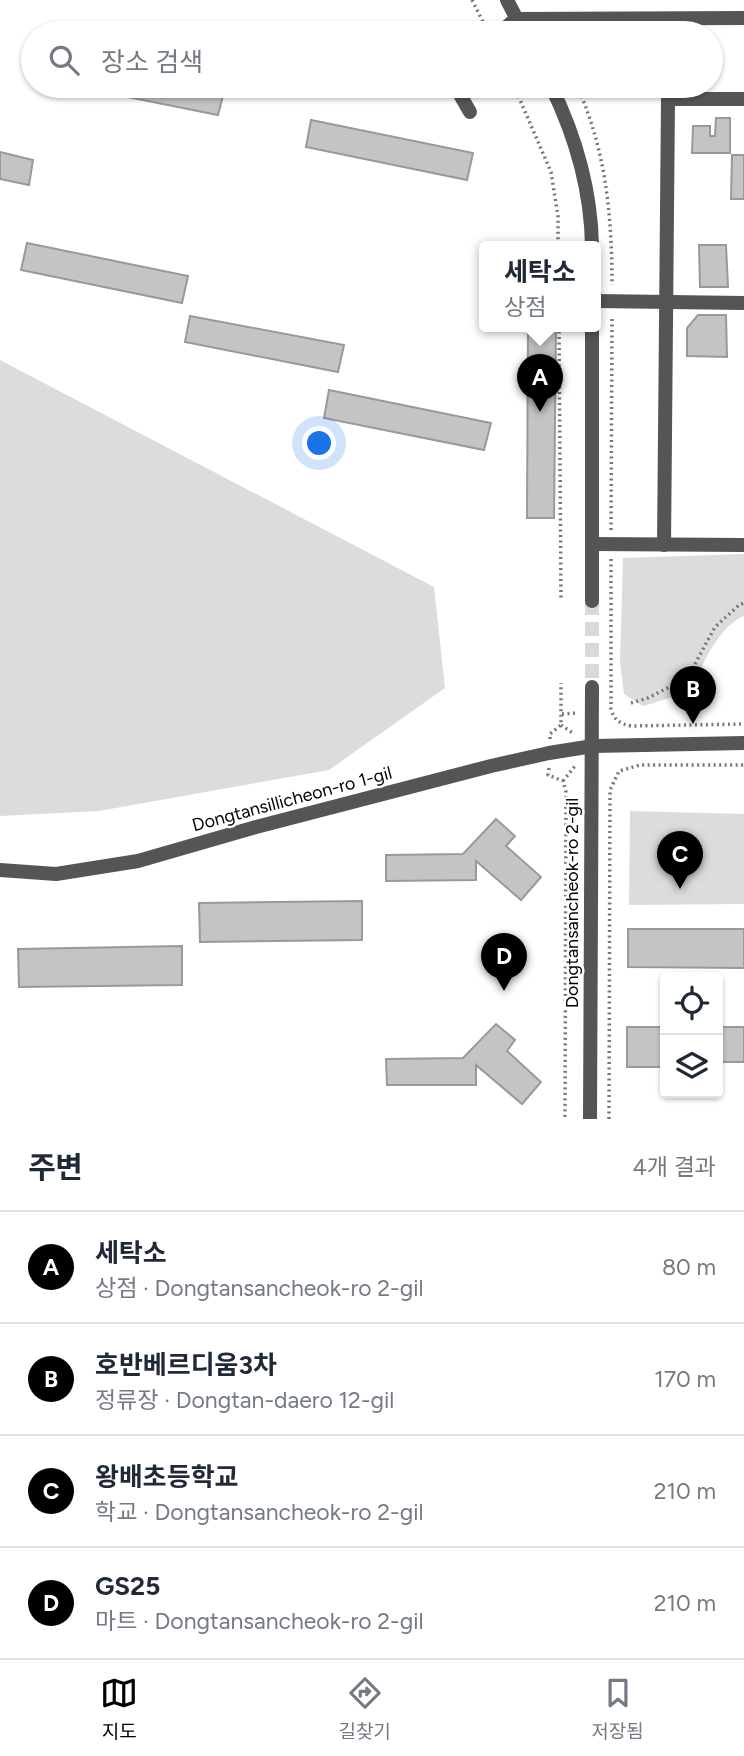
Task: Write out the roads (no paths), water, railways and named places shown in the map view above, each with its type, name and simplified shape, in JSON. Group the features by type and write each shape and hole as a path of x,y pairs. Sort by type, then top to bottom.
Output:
{"street":[{"path":"507,0 516,19"},
{"path":"514,21 744,18"},
{"path":"462,98 470,112"},
{"path":"556,98 587,186 592,213 592,241"},
{"path":"664,545 664,304 668,99 744,99"},
{"path":"601,301 744,303"},
{"path":"592,332 592,601"},
{"path":"592,544 744,545"},
{"name":"Dongtansancheok-ro 2-gil","path":"590,1119 592,687"},
{"name":"Dongtansillicheon-ro 1-gil","path":"0,870 56,874 138,861 256,827 491,766 593,746 744,743"}],"tunnel":[{"path":"592,601 592,687"}],"place":[{"name":"세탁소","path":"540,412"},
{"name":"호반베르디움3차","path":"693,724"},
{"name":"왕배초등학교","path":"680,889"},
{"name":"GS25","path":"504,991"}]}
